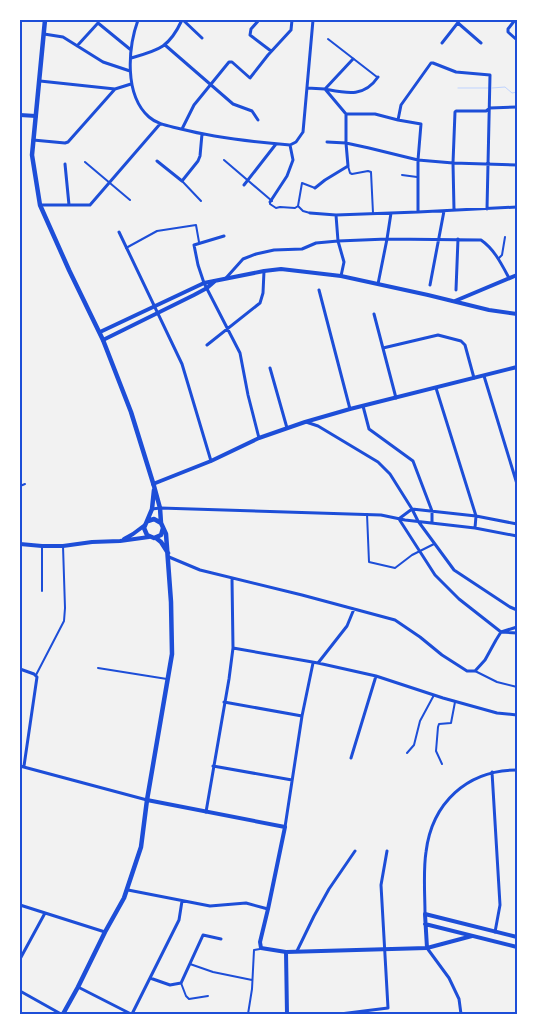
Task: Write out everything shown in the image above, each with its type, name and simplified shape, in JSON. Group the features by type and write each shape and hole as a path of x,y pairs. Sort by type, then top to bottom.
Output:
{"main road":[{"path":"45,20 32,155 40,204 69,270 100,332 131,412 160,508 162,533 156,538"},
{"path":"154,485 152,509 146,523 145,532 149,537 156,538 161,542 168,556"},
{"path":"62,1014 128,890 141,847 147,800 172,654 166,534 162,525 154,519 146,523"}],"street":[{"path":"138,20 134,33 131,58 131,84 139,104 149,117 160,124 202,134 290,145 296,142 303,132 313,20"},
{"path":"131,58 154,51 165,45 173,38 182,20 202,38"},
{"path":"259,20 251,29 250,34 271,51"},
{"path":"182,129 194,105 230,61 250,78 290,30 292,20"},
{"path":"515,20 508,29 508,32 517,40"},
{"path":"442,43 459,21 481,43"},
{"path":"77,46 98,23 132,51"},
{"path":"44,34 63,38 103,62 130,71"},
{"path":"165,45 233,104 252,111 258,120"},
{"path":"325,89 353,59"},
{"path":"398,120 401,105 434,62 456,72 490,75 487,208"},
{"path":"307,88 351,94 367,89 378,77"},
{"path":"40,81 115,89 131,84"},
{"path":"34,140 68,142 115,89"},
{"path":"315,188 348,166 346,114 325,89"},
{"path":"454,210 455,112 517,107"},
{"path":"346,114 375,114 421,124 418,160 418,212"},
{"path":"20,115 36,116"},
{"path":"40,204 90,204 160,124"},
{"path":"157,160 182,181 198,161 202,134"},
{"path":"326,142 346,143 418,160 517,165"},
{"path":"244,185 277,144"},
{"path":"271,202 287,176 293,160 290,145"},
{"path":"65,164 69,204"},
{"path":"310,212 336,215 517,207"},
{"path":"430,286 444,211"},
{"path":"378,284 391,213"},
{"path":"336,215 338,241 344,262 341,276"},
{"path":"119,232 182,364 211,460"},
{"path":"224,236 194,245 204,283 240,352 259,438"},
{"path":"226,278 243,259 256,254 274,250 302,249 316,243 387,239 481,240 499,258 509,278"},
{"path":"456,290 458,240"},
{"path":"100,332 204,283 264,271 282,270 341,276 489,310 517,314"},
{"path":"207,345 260,303 263,294 264,271"},
{"path":"455,301 517,275"},
{"path":"103,340 158,314 207,288 215,281"},
{"path":"319,290 350,409"},
{"path":"374,314 396,398"},
{"path":"383,348 438,335 462,341 465,345 474,378"},
{"path":"154,485 259,438 305,422 517,367"},
{"path":"270,368 288,428"},
{"path":"484,376 517,484"},
{"path":"436,388 476,516 475,528"},
{"path":"364,406 369,429 413,461 432,510 432,522"},
{"path":"315,419 318,426"},
{"path":"305,422 318,426 378,462 390,474 418,521 454,570 517,610"},
{"path":"152,509 367,514 475,528 517,536"},
{"path":"399,518 412,509 432,510 517,524"},
{"path":"399,518 435,575 459,599 501,632 517,633"},
{"path":"120,541 133,534 146,523"},
{"path":"20,544 63,546 149,537"},
{"path":"168,556 200,570 395,620 442,655 471,672 485,660 501,632 517,627"},
{"path":"206,812 233,648 232,579"},
{"path":"318,663 347,626 354,609"},
{"path":"233,648 313,662 376,676 497,713 517,715"},
{"path":"313,662 302,716 285,827 260,942 261,948 286,952 427,948 472,936"},
{"path":"20,669 37,677 22,766 147,800 285,827"},
{"path":"351,758 376,676"},
{"path":"224,702 302,716"},
{"path":"213,766 292,780"},
{"path":"461,1014 458,999 449,978 427,948 425,855 432,827 443,806 459,788 474,779 492,772 517,770"},
{"path":"492,772 500,904 495,932"},
{"path":"297,951 329,889 355,851"},
{"path":"340,1014 388,1008 380,885 387,851"},
{"path":"128,890 210,906 246,903 268,909"},
{"path":"78,987 131,1014 179,920 182,901"},
{"path":"20,905 105,932"},
{"path":"20,959 45,912"},
{"path":"425,914 517,937"},
{"path":"425,924 517,947"},
{"path":"150,978 170,985 181,983 203,935 221,939"},
{"path":"286,952 286,1014"},
{"path":"20,992 62,1014"}],"lane":[{"path":"328,38 378,77"},
{"path":"224,160 276,208 295,208 298,206"},
{"path":"85,162 130,200"},
{"path":"348,166 352,174 371,172 373,213"},
{"path":"402,175 418,177"},
{"path":"182,181 201,201"},
{"path":"298,206 302,183 315,188"},
{"path":"298,206 310,212"},
{"path":"126,248 156,231 196,225 199,242"},
{"path":"499,258 502,256 505,236"},
{"path":"20,486 25,484"},
{"path":"367,514 369,562 395,568 419,551 434,544"},
{"path":"42,546 42,591"},
{"path":"36,675 64,621 63,546"},
{"path":"98,668 168,679"},
{"path":"474,671 497,682 517,688"},
{"path":"407,753 414,746 420,720 434,695"},
{"path":"442,764 436,751 438,727 439,724 451,723 455,701"},
{"path":"248,1014 254,950 261,948"},
{"path":"190,964 213,972 252,980"},
{"path":"181,983 189,999 208,996"}],"waterway":[{"path":"492,88 505,87 512,93 517,92"},
{"path":"458,88 488,88"}]}
